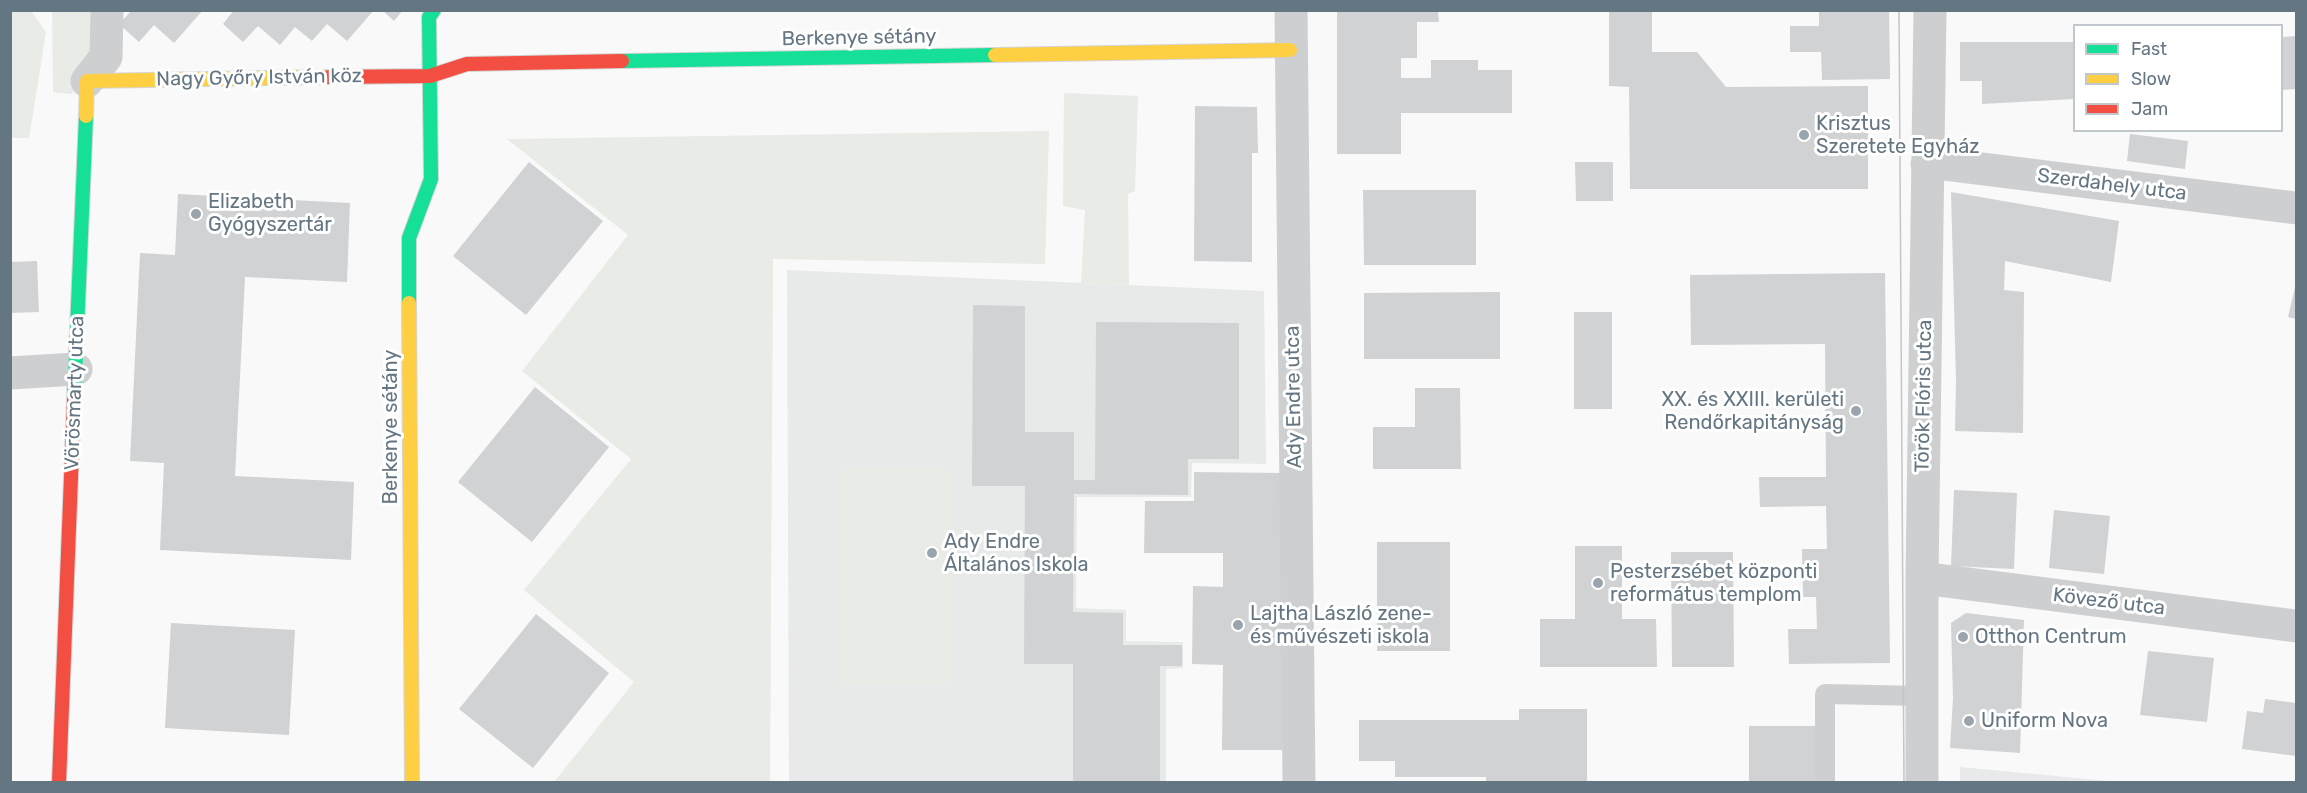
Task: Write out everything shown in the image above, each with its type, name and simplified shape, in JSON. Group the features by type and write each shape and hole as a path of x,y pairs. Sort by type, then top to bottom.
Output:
{"street":[{"path":"87,81 106,57 107,10"},
{"name":"Berkenye sétány","path":"412,783 409,238 431,178 429,17 434,10"},
{"name":"Ady Endre utca","path":"1290,10 1299,783"},
{"name":"Török Flóris utca","path":"1922,783 1922,578 1930,10"},
{"name":"Berkenye sétány","path":"430,76 467,64 1290,50"},
{"name":"Nagy Győry István köz","path":"87,81 430,76"},
{"name":"Vörösmarty utca","path":"59,783 87,81"},
{"name":"Szerdahely utca","path":"1927,165 1943,164 2296,208"},
{"path":"10,373 76,369"},
{"name":"Kövező utca","path":"1922,578 2296,626"}],"lane":[{"path":"1825,783 1825,694 1922,696"}],"shaded area":[{"path":"11,10 31,11 46,32 29,138 11,138"},
{"path":"52,11 107,11 72,94 53,92"},
{"path":"1064,93 1138,96 1135,191 1128,194 1129,285 1081,283 1085,210 1063,206"},
{"path":"1049,131 1045,264 773,259 770,782 554,782 634,682 524,590 631,459 522,371 628,235 507,139"},
{"name":"Ady Endre Általános Iskola","path":"787,270 1264,291 1266,464 1192,463 1191,497 1077,497 1076,608 1126,610 1126,641 1183,642 1183,668 1166,669 1166,782 789,782"},
{"path":"839,468 951,469 950,684 838,684"},
{"path":"1960,767 2119,782 1960,782"}],"building":[{"path":"132,10 203,10 174,43 154,25 139,42 119,24"},
{"path":"234,10 374,10 347,41 327,24 312,41 295,27 280,45 258,26 243,42 223,24"},
{"path":"382,10 403,10 394,21"},
{"path":"1337,10 1438,10 1439,22 1417,22 1417,58 1401,58 1401,78 1431,78 1431,60 1478,60 1478,70 1512,70 1512,113 1401,113 1401,154 1337,154"},
{"path":"1609,10 1652,10 1652,52 1697,52 1726,87 1868,86 1868,189 1630,189 1629,87 1609,86"},
{"path":"1819,10 1889,10 1890,79 1822,80 1821,52 1790,52 1790,26 1819,26"},
{"path":"2296,36 2296,89 2283,90 2283,37"},
{"path":"1960,42 2073,42 2073,99 1982,104 1982,81 1960,81"},
{"path":"1195,106 1257,107 1258,153 1252,153 1252,262 1194,261"},
{"path":"2130,134 2188,141 2185,169 2127,161"},
{"path":"529,162 603,221 526,315 453,256"},
{"path":"1575,162 1613,162 1613,201 1576,201"},
{"path":"1363,190 1476,190 1476,265 1364,265"},
{"path":"1951,192 2119,221 2111,282 2005,261 2004,290 2024,292 2023,433 1955,431 1956,380"},
{"path":"178,194 350,203 347,282 245,277 235,476 354,482 351,560 160,550 164,463 130,461 140,253 175,255"},
{"path":"37,261 39,312 10,313 10,262"},
{"path":"1885,273 1890,663 1789,664 1788,629 1817,629 1816,597 1803,597 1802,549 1827,549 1826,506 1760,507 1759,477 1826,477 1825,344 1691,345 1690,275"},
{"path":"2296,283 2296,319 2288,317"},
{"path":"1500,292 1500,359 1364,359 1364,293"},
{"path":"973,305 1025,306 1025,432 1074,432 1074,480 1095,480 1096,322 1239,323 1239,459 1188,459 1188,495 1074,494 1073,612 1123,613 1123,645 1182,645 1182,666 1160,666 1160,782 1073,782 1073,664 1024,664 1025,486 972,486"},
{"path":"1574,312 1612,312 1612,409 1574,409"},
{"path":"535,387 609,447 532,542 458,482"},
{"path":"1415,388 1460,388 1461,469 1373,469 1373,427 1415,427"},
{"name":"Lajtha László zene- és művészeti iskola","path":"1194,472 1283,473 1282,750 1222,750 1223,665 1192,664 1193,586 1223,587 1223,553 1144,553 1145,501 1194,501"},
{"path":"1954,490 2017,493 2014,569 1951,566"},
{"path":"2054,510 2110,516 2104,574 2049,568"},
{"path":"1377,542 1450,542 1450,651 1377,651"},
{"name":"Pesterzsébet központi református templom","path":"1575,546 1622,546 1622,619 1656,619 1657,667 1540,667 1540,619 1575,619"},
{"path":"1671,552 1733,552 1734,667 1672,667"},
{"path":"1966,613 2024,620 2020,753 1950,748 1953,698 1951,623"},
{"path":"536,614 609,673 533,768 459,709"},
{"path":"171,623 295,630 289,735 165,728"},
{"path":"2148,651 2214,658 2207,722 2140,715"},
{"path":"2265,699 2296,703 2296,756 2242,749 2247,711 2263,713"},
{"path":"1519,709 1587,709 1587,782 1486,782 1486,777 1395,777 1395,761 1359,761 1359,720 1519,720"},
{"path":"1749,726 1815,726 1816,782 1749,782"}],"tram line":[{"path":"1899,10 1904,782"}],"traffic: fast":[{"path":"409,303 409,238 431,179 429,17 434,10"},
{"path":"622,61 995,55"},
{"path":"74,401 86,116"}],"traffic: slow":[{"path":"995,55 1290,50"},
{"path":"86,116 87,81 329,77"},
{"path":"409,303 412,782"}],"traffic: jam":[{"path":"329,77 430,76 467,64 622,61"},
{"path":"59,782 74,401"}],"place":[{"name":"Krisztus Szeretete Egyház","path":"1804,135"},
{"name":"Elizabeth Gyógyszertár","path":"196,214"},
{"name":"XX. és XXIII. kerületi Rendőrkapitányság","path":"1856,411"},
{"name":"Ady Endre Általános Iskola","path":"932,553"},
{"name":"Pesterzsébet központi református templom","path":"1598,583"},
{"name":"Lajtha László zene- és művészeti iskola","path":"1238,625"},
{"name":"Otthon Centrum","path":"1963,637"},
{"name":"Uniform Nova","path":"1969,721"}]}
